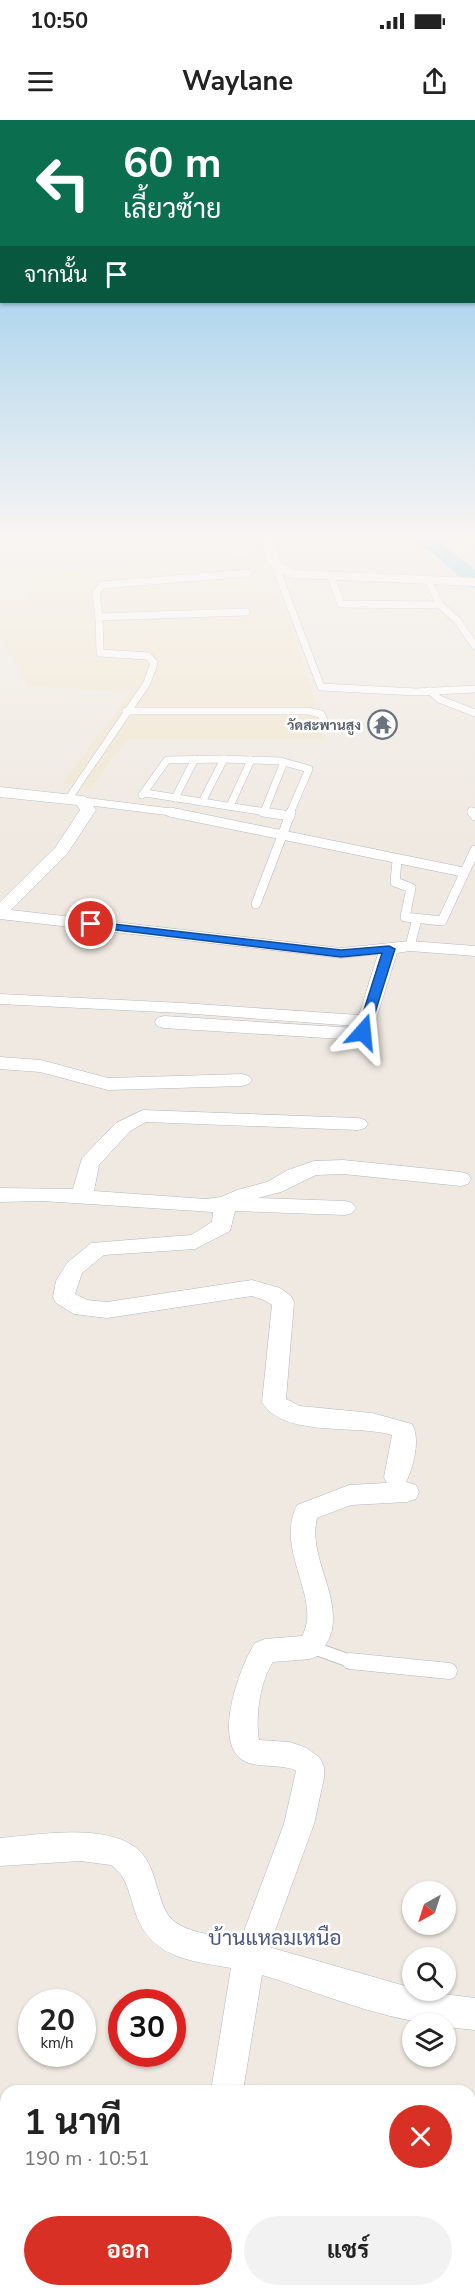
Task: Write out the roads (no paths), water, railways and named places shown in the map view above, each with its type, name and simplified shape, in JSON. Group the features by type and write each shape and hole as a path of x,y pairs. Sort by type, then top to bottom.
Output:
{"street":[{"path":"0,792 76,799 88,810 61,851 0,912"},
{"path":"0,912 341,953 410,946 468,950"},
{"path":"165,1022 337,1034 363,1032 389,949"},
{"path":"0,999 182,1008 366,1022"},
{"path":"0,1063 28,1062 86,1080 108,1084 242,1080"},
{"path":"82,1197 89,1163 123,1127 143,1116 358,1124"},
{"path":"225,1204 244,1195 274,1187 295,1175 314,1168 343,1167 461,1179"},
{"path":"0,1195 148,1200 179,1206 225,1204 345,1208"},
{"path":"225,1204 222,1226 195,1242 99,1248 72,1269 64,1298 82,1308 107,1310 252,1288 272,1294 283,1302 274,1402 280,1409 298,1416 379,1421 404,1430 401,1484 349,1495 306,1512 301,1532 320,1616 317,1639 310,1647 265,1651 256,1665 249,1692 244,1728 247,1748 255,1752 301,1758 310,1767 310,1778 299,1824 263,1926 249,1956 228,2085"},
{"path":"0,1852 92,1847 122,1855 140,1876 151,1914 162,1932 200,1949 249,1956 378,1996 448,2012 475,2014"}],"lane":[{"path":"99,635 100,653 148,656 154,663 147,683 126,711 76,799 134,804 281,834 397,861 463,872"},
{"path":"301,635 321,687 430,691 475,689"},
{"path":"430,691 439,699 475,713"},
{"path":"126,711 308,711 321,714 327,727"},
{"path":"134,804 145,792 164,762 173,758 284,762 302,765 309,769 281,834 256,904"},
{"path":"175,798 195,759"},
{"path":"202,802 224,759"},
{"path":"230,806 251,760"},
{"path":"264,812 284,762"},
{"path":"145,792 290,816"},
{"path":"203,818 212,803"},
{"path":"397,861 395,882 411,888 405,917 438,922 444,920 463,872 475,850"},
{"path":"410,946 417,919"},
{"path":"310,1647 350,1661 449,1671"}],"place":[{"name":"วัดสะพานสูง","path":"382,725"}],"district":[{"name":"บ้านแหลมเหนือ","path":"275,1938"}]}
